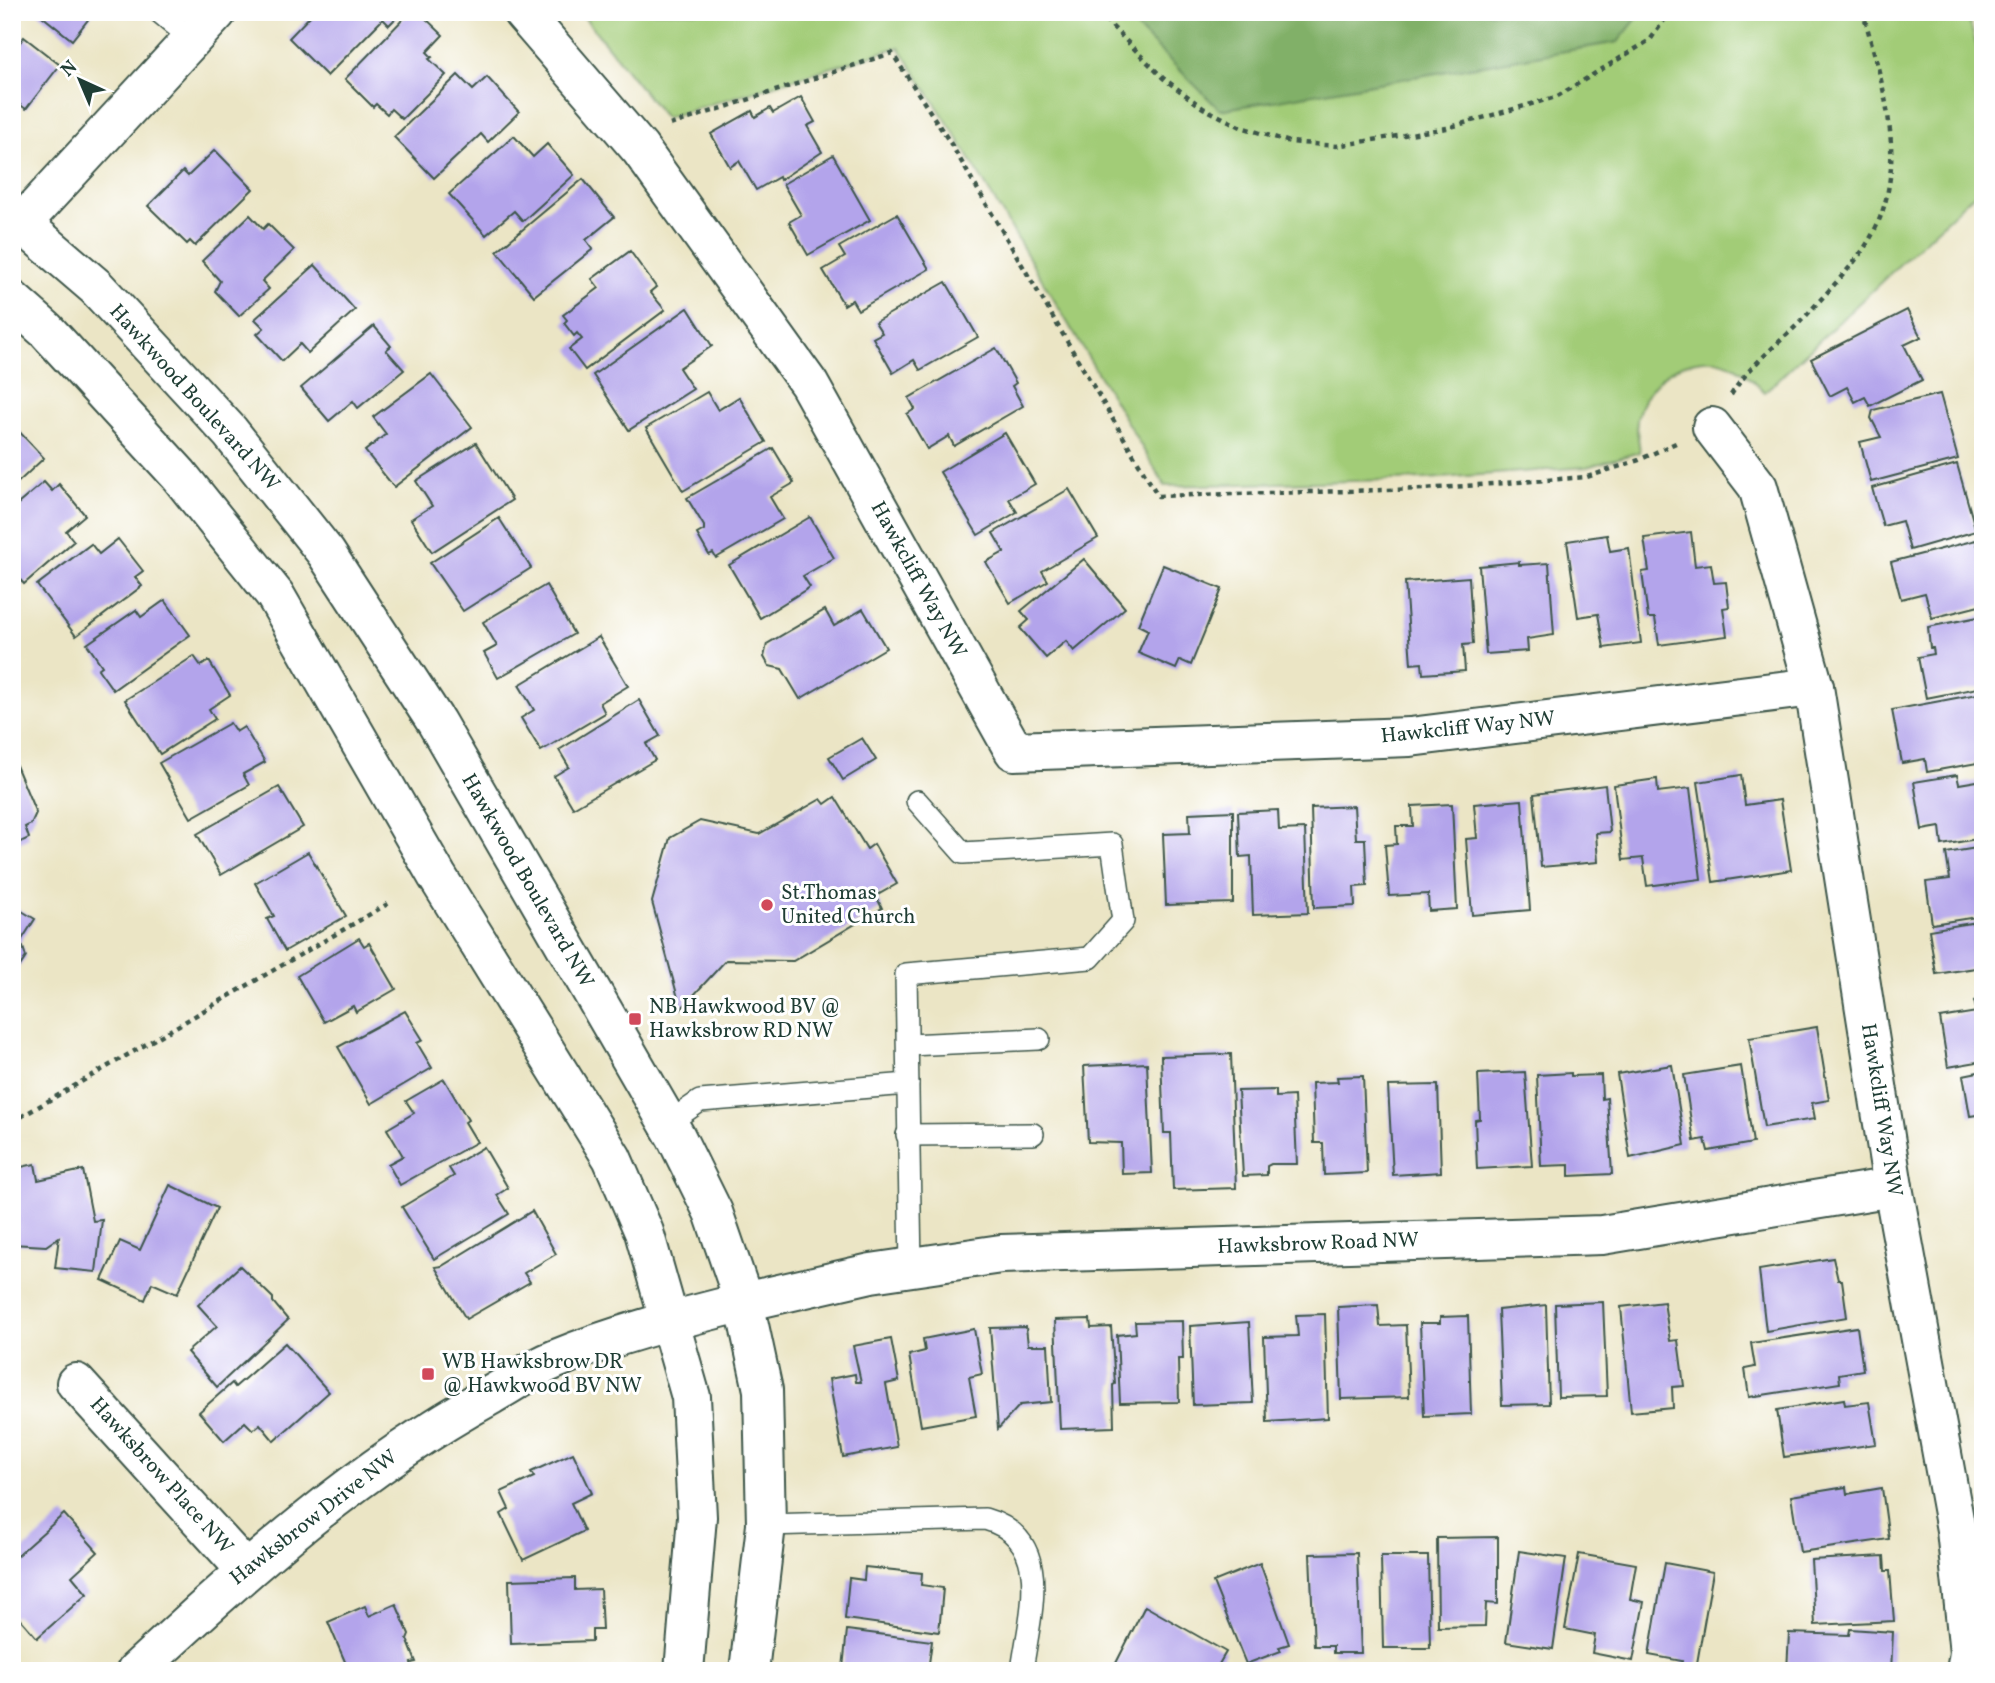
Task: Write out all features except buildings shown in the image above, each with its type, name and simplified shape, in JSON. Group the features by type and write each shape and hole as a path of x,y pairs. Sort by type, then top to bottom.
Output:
{"street":[{"path":"16,224 218,12"},
{"name":"Hawkcliff Way NW","path":"522,12 640,149 809,384 1014,751 1410,737 1814,687 1893,1187 1956,1530 1969,1653 1966,1671"},
{"name":"Hawkwood Boulevard NW","path":"16,224 96,287 230,432 326,553 436,722 668,1123 713,1212 744,1302 763,1391 765,1525 749,1671"},
{"path":"12,300 46,330 179,475 275,595 437,876 612,1158 644,1232 691,1397 697,1517 684,1671"},
{"path":"1712,427 1758,487 1814,687"},
{"name":"Hawksbrow Road NW","path":"744,1302 911,1267 1001,1254 1602,1235 1893,1187"},
{"name":"Hawksbrow Drive NW","path":"136,1671 246,1570 363,1474 446,1419 555,1359 670,1321 744,1302"},
{"name":"Hawksbrow Place NW","path":"76,1383 246,1570"}],"lane":[{"path":"159,12 193,40"},
{"path":"911,1267 906,974 1090,958 1123,921 1112,844 963,853 917,802"},
{"path":"909,1045 1039,1039"},
{"path":"668,1123 699,1101 908,1084"},
{"path":"907,1135 1033,1134"},
{"path":"765,1525 985,1519 998,1522 1020,1538 1029,1551 1034,1575 1022,1671"}],"path":[{"path":"1098,12 1163,78 1203,108 1241,127 1290,142 1336,146 1447,128 1556,97 1650,40 1670,12"},
{"path":"640,149 664,127 673,123 892,53 951,144 1158,496 1424,489 1587,477 1639,460 1712,427 1745,373 1802,320 1855,260 1886,199 1892,167 1892,136 1863,12"},
{"path":"12,1122 391,902"}],"green space":[{"path":"580,12 1966,12 1983,66 1983,191 1973,195 1765,392 1740,370 1716,361 1701,360 1672,370 1649,392 1641,405 1637,420 1640,452 1587,467 1427,479 1165,486 958,139 899,47 665,118"},
{"path":"1121,12 1642,12 1618,42 1220,110"}],"place":[{"name":"St.Thomas United Church","path":"767,905"},
{"name":"NB Hawkwood BV @ Hawksbrow RD NW","path":"635,1019"},
{"name":"WB Hawksbrow DR @ Hawkwood BV NW","path":"428,1374"}]}
